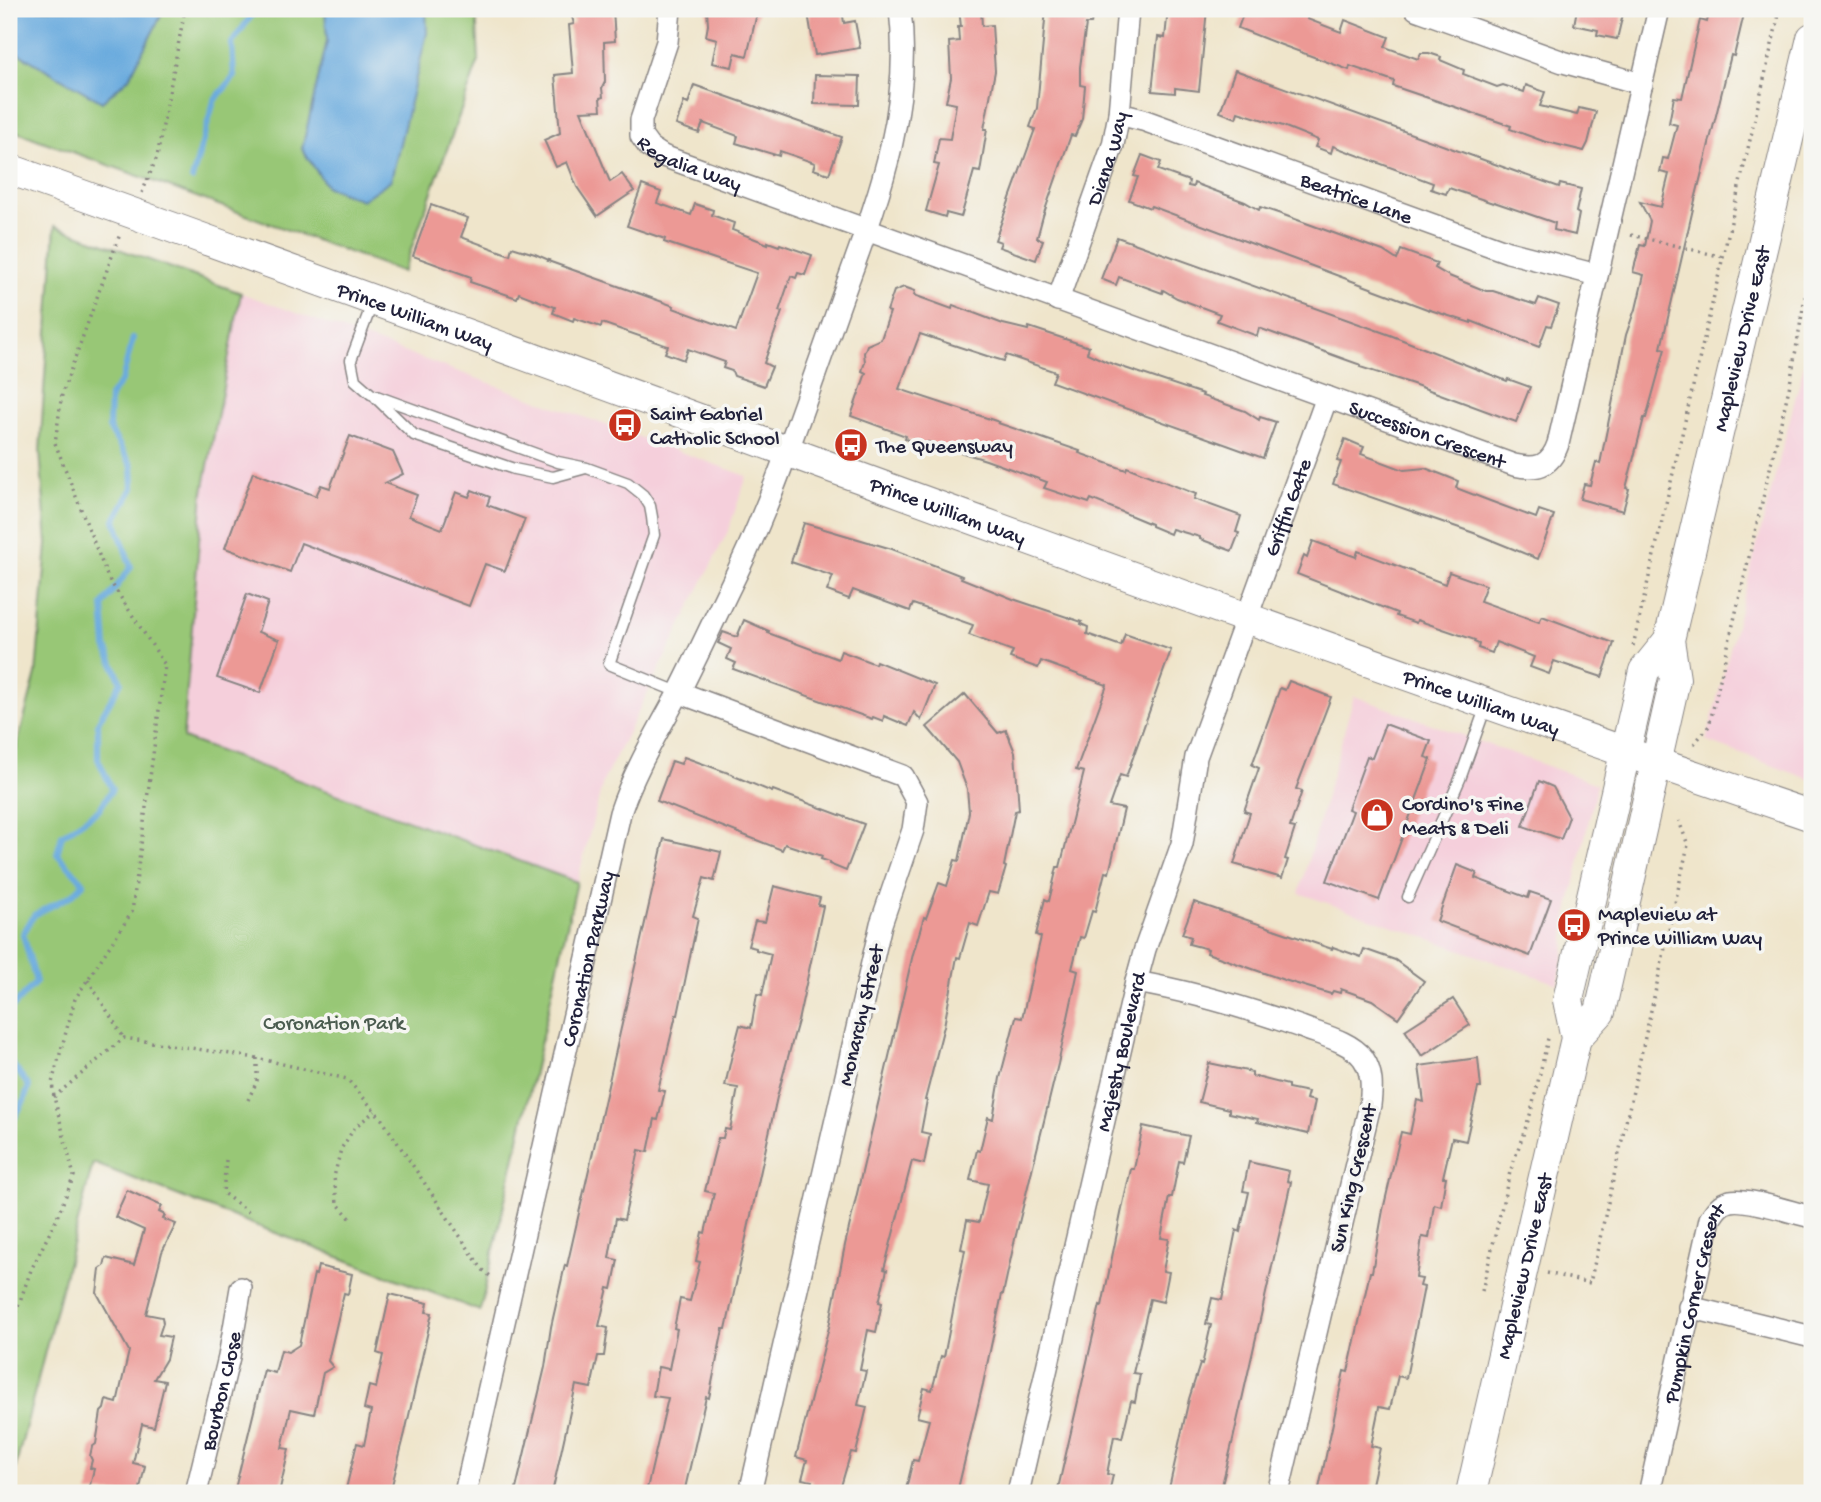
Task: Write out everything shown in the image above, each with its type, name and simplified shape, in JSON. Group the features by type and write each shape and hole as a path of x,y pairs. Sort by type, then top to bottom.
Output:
{"main road":[{"name":"Mapleview Drive East","path":"1471,1493 1523,1267 1568,1000 1625,752 1644,671 1668,640 1807,80 1812,38"},
{"name":"Prince William Way","path":"9,169 1246,618 1812,816"},
{"name":"Mapleview Drive East","path":"1563,1036 1601,1012 1675,679 1668,640"}],"street":[{"name":"Regalia Way","path":"670,9 667,43 641,120 641,135 649,147 663,156 865,230"},
{"path":"787,451 888,166 897,125 903,57 900,9"},
{"name":"Diana Way","path":"1058,300 1114,145 1128,9"},
{"path":"1416,9 1452,15 1563,62 1642,84"},
{"name":"Succession Crescent","path":"865,230 1514,465 1530,469 1540,467 1555,455 1558,444 1659,9"},
{"name":"Beatrice Lane","path":"1119,114 1143,120 1508,252 1597,275"},
{"name":"Griffin Gate","path":"1246,618 1327,397"},
{"name":"Coronation Parkway","path":"465,1493 620,813 629,785 751,546 787,451"},
{"name":"Majesty Boulevard","path":"1017,1493 1144,949 1182,844 1196,757 1246,618"},
{"name":"Monarchy Street","path":"678,692 903,776 917,802 913,830 881,924 750,1493"},
{"name":"Sun King Crescent","path":"1136,982 1235,1004 1324,1036 1346,1045 1361,1056 1368,1067 1372,1084 1370,1105 1278,1493"},
{"name":"Pumpkin Corner Cresent","path":"1655,1493 1651,1485 1689,1307 1710,1219 1716,1208 1729,1201 1742,1200 1811,1210"},
{"name":"Bourbon Close","path":"196,1493 229,1357 242,1288"},
{"path":"1689,1307 1812,1337"}],"lane":[{"path":"373,301 351,360 355,380 414,435 513,469 552,477 587,468"},
{"path":"371,394 558,461 628,483 643,495 650,506 654,535 609,664 678,692"},
{"path":"1408,897 1460,779 1486,704"}],"path":[{"path":"147,182 157,157 185,9"},
{"path":"1631,654 1780,10"},
{"path":"1630,235 1723,257"},
{"path":"9,1332 31,1270 74,1176 52,1083 75,999 132,912 165,666 108,578 55,443 62,394 115,245"},
{"path":"1694,744 1709,726 1790,384 1812,256"},
{"path":"1523,1267 1590,1283 1688,845 1679,821"},
{"path":"88,979 124,1038"},
{"path":"1482,1291 1510,1172 1531,1112 1563,1036"},
{"path":"54,1097 124,1038 257,1058 347,1079 375,1111 482,1269 490,1276"},
{"path":"248,1100 257,1081 257,1058"},
{"path":"350,1218 337,1203 334,1177 341,1149 355,1127 375,1111"},
{"path":"226,1160 223,1192 251,1214"}],"shaded area":[{"path":"241,293 747,476 728,531 603,782 577,882 183,738 203,492"},
{"path":"1812,334 1812,780 1706,741"},
{"path":"1354,696 1597,784 1566,921 1564,956 1558,984 1299,893"}],"green space":[{"path":"9,9 476,9 479,60 403,272 9,129"},
{"name":"Coronation Park","path":"55,226 241,293 203,492 183,738 577,882 480,1311 93,1163 9,1493 9,776 36,674 47,544 40,451"}],"water":[{"path":"9,9 158,9 161,16 129,78 102,102 9,48"},
{"path":"325,9 426,9 427,33 391,180 362,200 327,187 302,149 327,41"}],"building":[{"path":"570,9 613,9 615,41 604,42 605,82 602,88 603,97 600,98 601,110 581,111 610,182 622,174 634,191 597,216 577,187 567,162 556,167 544,140 560,133 555,75 573,73 569,25 574,24"},
{"path":"707,9 758,9 747,56 735,53 732,67 712,63 717,39 706,36"},
{"path":"842,9 844,23 855,21 860,48 815,55 808,13"},
{"path":"959,9 981,9 982,26 992,25 995,71 984,129 987,129 980,172 974,171 961,217 946,213 945,217 926,211 939,165 934,164 939,138 950,139 956,104 946,102 951,78 949,42 959,41"},
{"path":"1046,9 1093,9 1091,24 1086,24 1080,67 1080,85 1085,86 1082,119 1075,136 1071,135 1043,216 1037,238 1043,240 1036,260 999,247 1001,242 995,240 1035,129 1030,127 1037,108"},
{"path":"1168,9 1207,9 1199,91 1175,88 1175,93 1152,91 1158,37 1165,38"},
{"path":"1245,9 1296,9 1309,13 1307,19 1341,32 1345,20 1389,37 1385,47 1418,59 1421,53 1429,53 1464,70 1463,74 1497,87 1503,85 1524,92 1526,85 1545,92 1540,106 1577,115 1579,108 1596,112 1588,143 1584,151 1543,141 1510,129 1511,126 1393,86 1394,81 1350,66 1349,70 1276,43 1238,28"},
{"path":"1577,9 1618,9 1617,12 1623,14 1617,39 1597,35 1598,30 1574,25"},
{"path":"1710,9 1744,14 1734,56 1731,55 1695,200 1661,348 1665,349 1644,418 1626,488 1629,489 1623,511 1580,499 1584,484 1590,485 1596,462 1600,464 1626,335 1636,309 1644,275 1633,272 1640,245 1645,246 1650,221 1640,202 1661,207 1669,174 1660,172 1663,158 1668,159 1677,125 1669,123 1674,97 1682,98 1700,20 1707,22"},
{"path":"1235,70 1559,187 1560,184 1581,189 1575,235 1554,230 1555,223 1494,202 1449,188 1446,194 1431,189 1433,183 1333,146 1331,153 1315,147 1318,140 1283,126 1238,112 1236,118 1220,112"},
{"path":"815,75 860,76 859,105 814,104"},
{"path":"694,85 842,137 829,174 813,169 815,163 780,151 779,156 736,143 738,136 703,123 699,133 676,125 684,102 688,104"},
{"path":"1142,155 1161,162 1158,170 1189,181 1188,186 1193,187 1194,183 1259,210 1260,207 1383,251 1397,260 1401,250 1437,263 1435,268 1449,276 1486,291 1536,305 1539,298 1559,305 1551,326 1547,325 1539,347 1129,200 1138,177 1134,176"},
{"path":"642,185 661,192 657,203 691,215 695,204 713,210 712,215 734,223 732,230 768,244 780,244 812,255 805,275 798,273 796,278 791,276 764,363 772,367 764,386 734,376 732,371 723,368 725,362 688,349 684,360 665,353 668,346 602,323 601,327 574,318 573,321 553,313 555,307 519,293 517,298 470,282 471,277 413,256 431,205 468,218 461,237 510,255 512,247 535,254 736,331 757,273 664,242 665,239 627,226"},
{"path":"1117,237 1390,335 1507,381 1508,379 1530,387 1516,422 1259,328 1257,336 1217,321 1220,314 1163,290 1162,293 1119,277 1116,285 1101,279"},
{"path":"904,287 915,291 914,295 952,309 953,305 1003,324 1028,330 1029,327 1089,347 1087,353 1107,362 1203,394 1202,396 1245,411 1259,420 1260,417 1276,422 1263,458 1052,382 1056,372 1006,355 1004,361 920,334 899,389 999,422 1126,470 1127,467 1196,494 1194,499 1241,516 1236,532 1239,533 1232,551 1200,537 1172,529 1170,534 1091,499 1089,503 1044,488 1047,482 928,442 926,446 905,439 906,436 851,416 866,373 862,371 867,345 881,339 894,291"},
{"path":"350,436 393,452 403,474 385,483 417,495 409,516 442,529 456,492 469,497 472,490 490,497 487,505 525,519 505,571 485,564 469,606 301,543 290,572 225,548 253,472 316,496 321,485 330,488"},
{"path":"1345,439 1364,447 1361,454 1404,470 1425,468 1458,481 1456,488 1536,518 1539,510 1554,515 1538,559 1474,533 1333,484"},
{"path":"804,523 892,549 1013,599 1082,622 1081,624 1088,627 1087,634 1121,646 1125,634 1171,650 1126,777 1120,775 1109,806 1124,809 1109,873 1105,872 1095,912 1092,911 1084,938 1080,937 1072,969 1078,971 1058,1064 957,1493 905,1493 913,1460 918,1461 929,1420 917,1417 924,1388 932,1390 941,1356 944,1357 965,1250 961,1249 967,1220 979,1222 988,1184 970,1180 977,1150 980,1151 988,1117 993,1119 1000,1078 1016,1017 1022,1018 1041,937 1036,935 1045,899 1049,901 1057,867 1060,867 1084,772 1076,770 1107,685 1041,661 1038,668 1010,658 1013,651 969,635 973,625 913,604 910,611 853,590 849,599 827,591 833,576 791,562"},
{"path":"1313,541 1356,557 1358,551 1445,584 1449,572 1486,585 1480,601 1539,622 1542,616 1614,643 1602,677 1554,661 1549,674 1530,667 1534,657 1496,642 1492,653 1478,648 1479,644 1474,642 1475,640 1417,620 1416,623 1396,616 1397,613 1297,574"},
{"path":"247,594 268,602 258,632 279,640 260,693 217,678"},
{"path":"744,620 769,631 768,633 838,659 841,651 875,664 876,661 935,685 921,720 914,712 908,726 884,716 883,721 873,717 872,719 733,669 736,663 727,659 731,649 718,643 723,632 737,637"},
{"path":"1289,681 1331,697 1296,789 1302,791 1290,827 1295,828 1282,878 1234,864 1250,813 1244,811 1259,768 1252,765 1280,688 1285,690"},
{"path":"965,694 998,733 1006,730 1015,752 1019,810 1015,811 1004,866 1006,867 998,894 989,892 978,926 970,923 960,958 957,957 944,1026 925,1100 921,1132 930,1134 924,1164 912,1161 884,1269 887,1270 879,1302 882,1303 876,1332 868,1330 860,1370 866,1371 858,1405 867,1407 856,1453 851,1452 839,1493 827,1493 810,1489 812,1481 802,1479 807,1460 796,1457 829,1327 845,1245 913,954 924,917 926,918 939,883 947,886 955,860 959,861 969,812 967,789 957,762 927,727"},
{"path":"1385,724 1431,741 1425,757 1431,759 1379,900 1327,881 1353,811 1348,809 1367,756 1372,758"},
{"path":"684,757 772,792 773,790 864,824 846,871 821,859 822,856 785,844 782,850 657,801 672,761 681,764"},
{"path":"1539,781 1553,787 1569,817 1561,839 1523,826"},
{"path":"664,839 721,852 714,881 704,878 693,916 698,918 678,1015 658,1090 665,1091 658,1120 655,1119 648,1152 639,1150 624,1220 616,1218 609,1258 618,1260 612,1289 608,1288 599,1326 608,1328 604,1356 598,1356 591,1388 576,1385 552,1493 515,1493 545,1367 565,1265 567,1266"},
{"path":"1457,865 1477,873 1475,878 1528,898 1530,892 1551,899 1530,956 1437,921"},
{"path":"774,886 820,898 818,905 823,906 798,1021 777,1097 726,1329 723,1329 709,1398 706,1397 684,1493 646,1493 668,1398 653,1396 658,1367 669,1369 680,1299 690,1301 700,1262 696,1261 714,1193 705,1191 718,1138 723,1138 725,1129 730,1130 738,1088 725,1086 731,1059 740,1025 751,1028 757,994 762,995 771,954 748,946 755,921 765,922"},
{"path":"1194,902 1332,949 1333,947 1361,957 1364,949 1395,960 1424,981 1398,1018 1372,1000 1341,989 1340,993 1333,991 1331,994 1284,980 1189,944 1191,937 1182,934"},
{"path":"1453,999 1470,1025 1422,1056 1405,1030"},
{"path":"1478,1058 1481,1088 1478,1088 1466,1141 1452,1138 1443,1177 1446,1177 1441,1206 1434,1204 1429,1238 1422,1237 1416,1278 1422,1279 1420,1286 1424,1287 1406,1378 1398,1376 1390,1409 1379,1407 1371,1446 1380,1448 1370,1493 1318,1493 1344,1371 1348,1372 1372,1272 1401,1132 1410,1134 1417,1100 1424,1102 1419,1066"},
{"path":"1209,1063 1252,1072 1252,1076 1308,1092 1306,1099 1315,1101 1308,1134 1257,1122 1258,1119 1229,1113 1229,1109 1199,1102"},
{"path":"1143,1126 1189,1136 1183,1162 1179,1161 1172,1197 1169,1197 1161,1238 1169,1239 1163,1271 1169,1272 1163,1302 1150,1299 1133,1373 1140,1374 1135,1402 1131,1401 1122,1438 1114,1436 1107,1474 1113,1475 1109,1493 1057,1493 1100,1305 1102,1306 1131,1169 1134,1169"},
{"path":"1249,1162 1289,1171 1287,1181 1291,1182 1232,1444 1220,1493 1168,1493 1189,1399 1200,1364 1202,1365 1211,1325 1206,1324 1212,1298 1222,1300 1236,1230 1240,1232 1249,1192 1243,1191"},
{"path":"127,1190 162,1206 159,1212 165,1215 163,1219 176,1224 162,1252 146,1314 162,1317 159,1335 171,1337 166,1359 154,1379 165,1381 154,1427 142,1424 133,1463 145,1466 139,1493 88,1493 94,1469 90,1468 90,1456 92,1447 96,1444 101,1412 106,1400 117,1403 129,1351 97,1293 100,1269 106,1258 134,1265 144,1230 115,1217"},
{"path":"318,1266 352,1274 348,1294 344,1293 328,1361 333,1367 323,1373 314,1414 291,1409 282,1448 289,1449 279,1493 234,1493 264,1370 275,1373 281,1350 288,1352 299,1345"},
{"path":"390,1294 428,1303 426,1312 432,1313 405,1433 390,1493 345,1493 357,1443 364,1445 371,1411 364,1409 369,1386 376,1388 383,1355 377,1353"}],"waterway":[{"path":"192,179 214,101 234,77 232,43 254,9"},
{"path":"9,1011 36,982 23,934 34,915 72,895 84,883 57,854 62,835 99,810 112,789 98,759 98,722 121,682 106,647 103,605 131,567 115,520 133,488 132,466 109,428 110,396 122,380 133,338"},
{"path":"9,1060 29,1086 9,1127"}],"place":[{"name":"Saint Gabriel Catholic School","path":"625,425"},
{"name":"The Queensway","path":"851,445"},
{"name":"Cordino's Fine Meats & Deli","path":"1377,815"},
{"name":"Mapleview at Prince William Way","path":"1574,925"}]}
